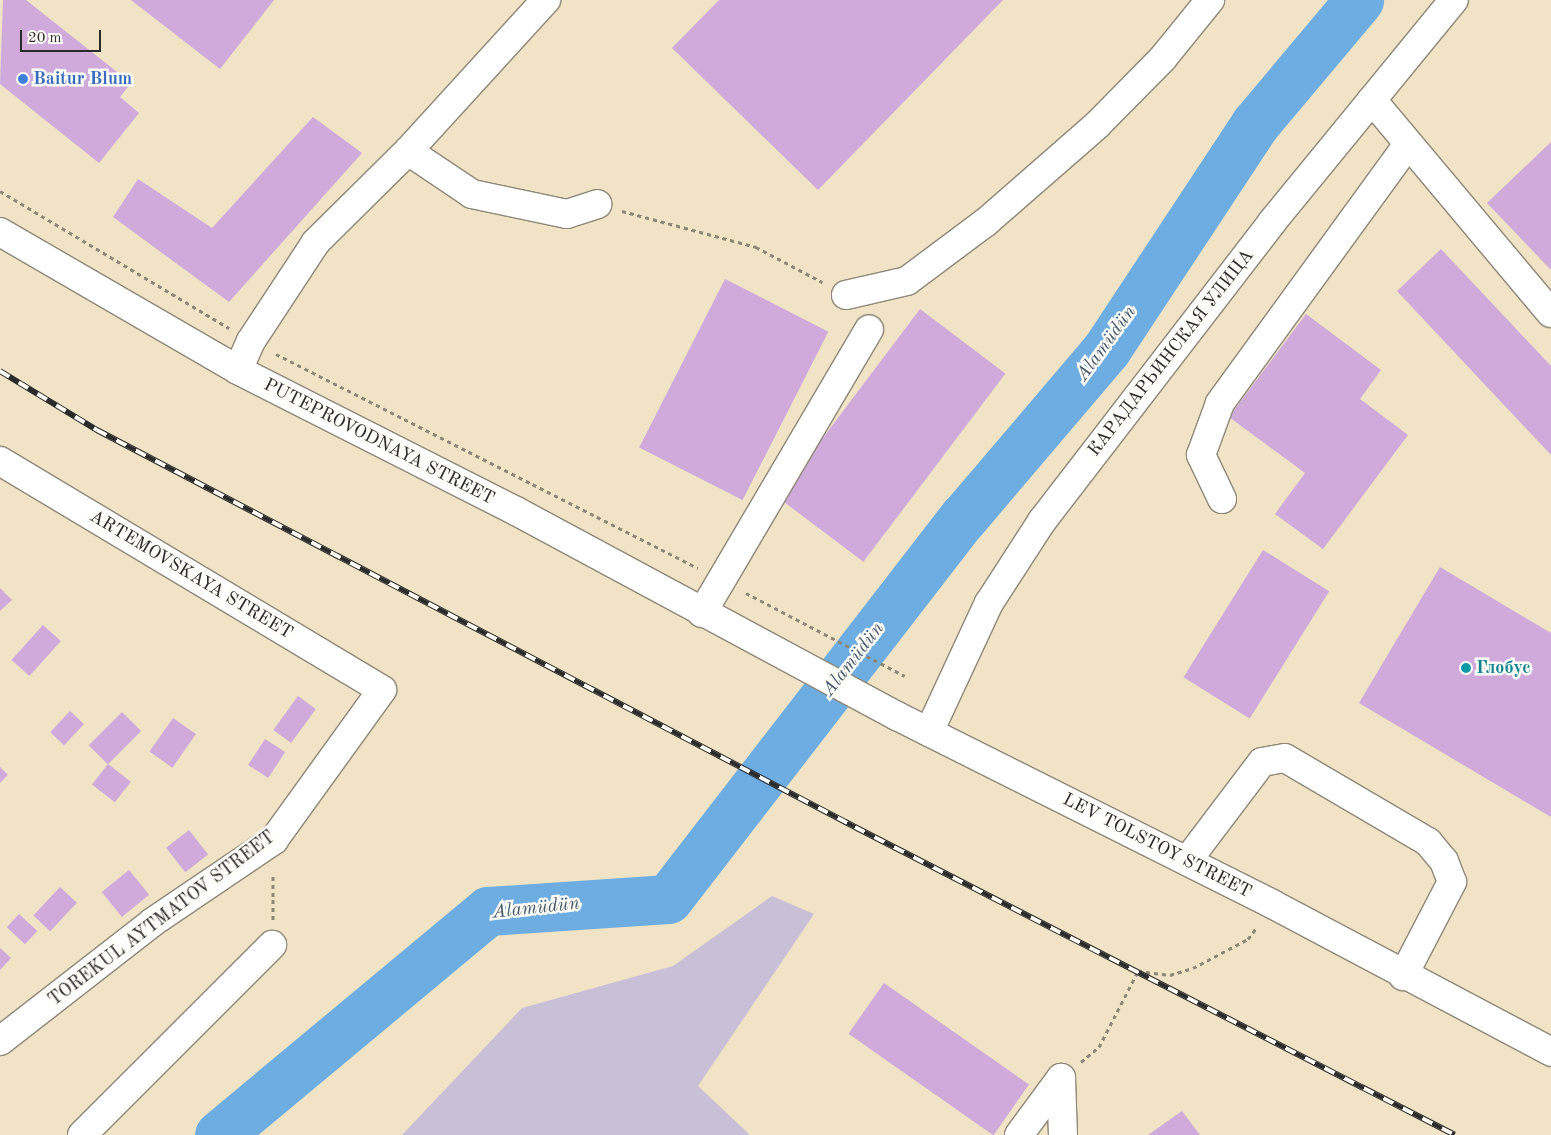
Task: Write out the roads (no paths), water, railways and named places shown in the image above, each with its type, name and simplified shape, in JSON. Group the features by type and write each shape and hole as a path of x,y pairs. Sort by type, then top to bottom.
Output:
{"street":[{"path":"238,370 251,341 316,242 408,151 546,0"},
{"path":"846,295 907,280 986,222 1097,126 1163,58 1210,0"},
{"name":"КАРАДАРЬИНСКАЯ УЛИЦА","path":"929,732 989,603 1042,521 1372,100 1454,0"},
{"path":"1372,100 1551,313"},
{"path":"1222,499 1201,454 1205,434 1220,403 1408,144"},
{"path":"408,151 472,194 567,214 597,204"},
{"name":"PUTEPROVODNAYA STREET","path":"0,232 238,370 516,511 762,644"},
{"path":"702,613 869,329"},
{"name":"ARTEMOVSKAYA STREET","path":"0,461 382,690"},
{"name":"LEV TOLSTOY STREET","path":"762,644 897,716 1187,861 1551,1052"},
{"name":"TOREKUL AYTMATOV STREET","path":"0,1041 153,922 274,840 382,690"},
{"path":"1187,861 1262,762 1285,758 1428,842 1444,860 1452,882 1403,976"},
{"path":"82,1135 272,945"},
{"path":"1019,1135 1061,1078 1063,1135"}],"waterway":[{"name":"Alamüdün","path":"219,1135 488,911 668,899 963,518 1106,350 1255,124 1359,0"}],"railway":[{"path":"0,371 97,430 855,827 1455,1135"}],"place":[{"name":"Baitur Blum","path":"23,79"},
{"name":"Глобус","path":"1466,668"}]}
